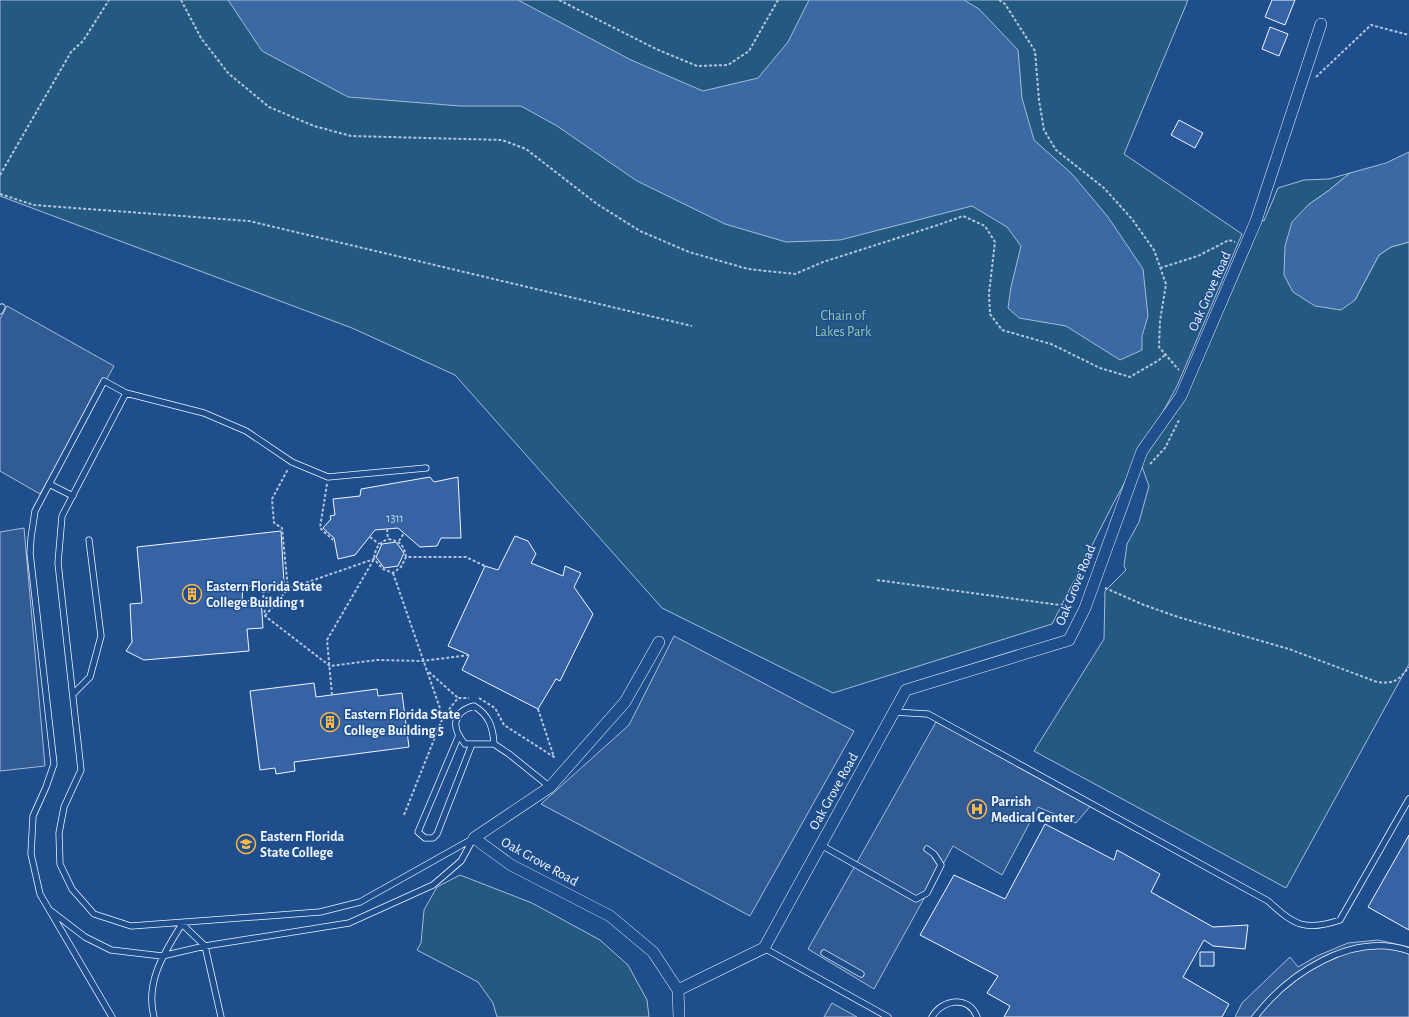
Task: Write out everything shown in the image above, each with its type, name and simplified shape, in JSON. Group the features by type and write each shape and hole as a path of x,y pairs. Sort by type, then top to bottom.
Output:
{"street":[{"name":"Oak Grove Road","path":"764,948 906,690 1069,640 1084,608 1142,451 1181,396 1256,221 1321,24"},
{"path":"474,838 550,787 625,702 659,642"},
{"name":"Oak Grove Road","path":"474,838 511,865 610,916 653,952 678,990"},
{"path":"678,1017 678,990 764,948"}],"lane":[{"path":"112,1017 40,894 31,854 32,816 46,787 54,764 30,553 35,511 104,381 126,393 204,413 246,431 292,462 328,477 426,468"},
{"path":"126,393 62,516 58,563 82,770 64,807 59,832 60,864 72,889 94,914 131,926 182,924 320,912 360,902 474,838"},
{"path":"49,484 72,496"},
{"path":"73,694 90,677 101,636 89,540"},
{"path":"494,744 493,731 489,718 474,706 466,708 457,716 454,724 459,735 466,744 494,744 509,754 550,787"},
{"path":"893,712 928,714 1262,897 1288,919 1307,926 1323,926 1340,920 1409,799"},
{"path":"459,735 418,832 425,838 433,838 437,834 472,744"},
{"path":"49,910 85,937 111,950 162,956 205,946 349,923 433,885 462,861 474,838"},
{"path":"821,845 916,899 927,893 941,865 934,854 927,849"},
{"path":"182,924 205,946 221,1017"},
{"path":"154,1017 151,1008 153,978 162,956 182,924"},
{"path":"1255,1017 1266,1003 1300,974 1339,952 1376,945 1409,951"},
{"path":"764,948 888,1017"},
{"path":"824,953 861,974"},
{"path":"932,1017 941,1006 957,1002 971,1008 977,1017"}],"path":[{"path":"0,175 71,52 83,41 108,0"},
{"path":"181,0 201,38 228,73 269,107 314,126 352,136 502,140 526,149 598,204 640,231 689,252 748,269 795,274 824,262 938,226 963,216 985,226 995,242 989,293 990,314 1002,330 1051,344 1100,368 1130,377 1159,360 1166,354"},
{"path":"559,0 656,49 697,66 728,65 749,51 778,0"},
{"path":"999,0 1005,4 1035,51 1039,100 1044,130 1056,150 1104,188 1132,219 1154,250 1166,284 1160,321 1159,347 1187,379"},
{"path":"1316,78 1371,25 1409,35"},
{"path":"0,194 34,205 249,220 692,326"},
{"path":"1160,268 1198,256 1229,240 1245,246"},
{"path":"1147,467 1166,448 1179,420"},
{"path":"265,616 288,589 282,528 274,523 272,499 292,462"},
{"path":"328,477 320,528 333,540"},
{"path":"387,529 388,539"},
{"path":"399,541 404,533"},
{"path":"370,537 379,544"},
{"path":"332,695 328,640 374,559 375,551 379,544 388,539 399,541 405,548 406,557 401,567 393,572 383,570 374,559"},
{"path":"406,557 466,557 485,566"},
{"path":"265,616 264,592 288,589 374,559"},
{"path":"393,572 443,717"},
{"path":"877,580 1084,608"},
{"path":"1104,588 1144,605 1178,617 1288,649 1377,682 1390,683 1400,678 1409,667"},
{"path":"265,616 330,666 377,660 424,660 469,655"},
{"path":"427,671 458,698"}],"green space":[{"name":"Chain of Lakes Park","path":"0,0 1188,0 1124,154 1242,234 1177,386 1113,504 1052,624 833,693 662,608 455,375 352,328 0,196"},
{"path":"1350,173 1308,205 1355,300 1379,255 1391,247 1409,242 1409,664 1286,888 1034,751 1104,639 1105,591 1126,570 1124,566 1127,544 1139,522 1149,486 1141,464 1182,389 1255,217 1264,221 1278,188 1304,180 1329,179"},
{"path":"460,875 532,903 600,940 628,965 647,1000 649,1017 497,1017 493,1003 478,982 417,950 421,943 424,910 437,887"}],"shaded area":[{"path":"228,0 518,0 631,60 703,91 758,78 788,42 809,0 964,0 979,9 1018,50 1022,98 1034,140 1072,174 1108,217 1143,269 1148,316 1142,336 1142,350 1120,360 1066,326 1019,318 1008,308 1011,287 1021,246 1007,227 972,206 840,240 786,242 725,224 637,181 557,126 521,106 460,106 348,97 262,51"},
{"path":"1409,152 1409,242 1391,247 1379,255 1355,300 1341,310 1315,306 1293,292 1284,275 1285,246 1292,222 1308,205 1350,173 1386,163"},
{"path":"7,306 114,366 67,451 40,494 0,471 0,319"},
{"path":"24,528 45,766 0,771 0,532"},
{"path":"674,636 854,731 750,916 541,804 629,725"},
{"path":"936,722 1093,803 1076,823 1038,807 1002,875 953,846 874,989 808,949"},
{"path":"1378,940 1409,947 1409,1017 1235,1017 1242,1003 1290,957 1298,967 1317,956 1348,943"},
{"path":"832,1003 857,1017 824,1017"}],"building":[{"path":"1272,0 1295,0 1285,25 1265,17"},
{"path":"1270,27 1288,34 1279,56 1262,49"},
{"path":"1179,120 1203,133 1195,148 1171,135"},
{"path":"430,477 434,482 458,477 461,538 441,538 437,546 420,547 398,528 375,530 355,555 338,559 334,538 323,528 331,519 330,516 335,515 333,499 360,496 361,489"},
{"name":"Eastern Florida State College Building 1","path":"281,531 284,583 243,587 242,601 261,600 263,628 247,629 249,651 144,660 126,651 132,642 130,604 142,603 137,547"},
{"path":"515,536 528,541 536,554 531,563 563,576 565,566 581,573 574,587 593,614 560,681 556,679 538,709 462,670 469,655 448,646 485,566 498,570"},
{"path":"396,542 404,553 398,566 384,568 376,557 382,544"},
{"name":"Eastern Florida State College Building 5","path":"314,683 316,697 377,689 378,696 402,693 409,747 294,762 295,771 276,774 275,768 260,770 250,691"},
{"path":"1045,824 1114,860 1117,850 1160,874 1151,892 1213,927 1248,925 1245,949 1213,946 1204,940 1183,977 1229,1004 1222,1017 1004,1017 1010,1006 987,993 998,976 920,935 954,875 1005,899"},
{"path":"1409,835 1409,930 1368,907"},
{"path":"1200,952 1214,952 1214,966 1200,966"}],"place":[{"name":"Eastern Florida State College Building 1","path":"192,594"},
{"name":"Eastern Florida State College Building 5","path":"330,722"},
{"name":"Parrish Medical Center","path":"977,809"},
{"name":"Eastern Florida State College","path":"246,844"}]}
